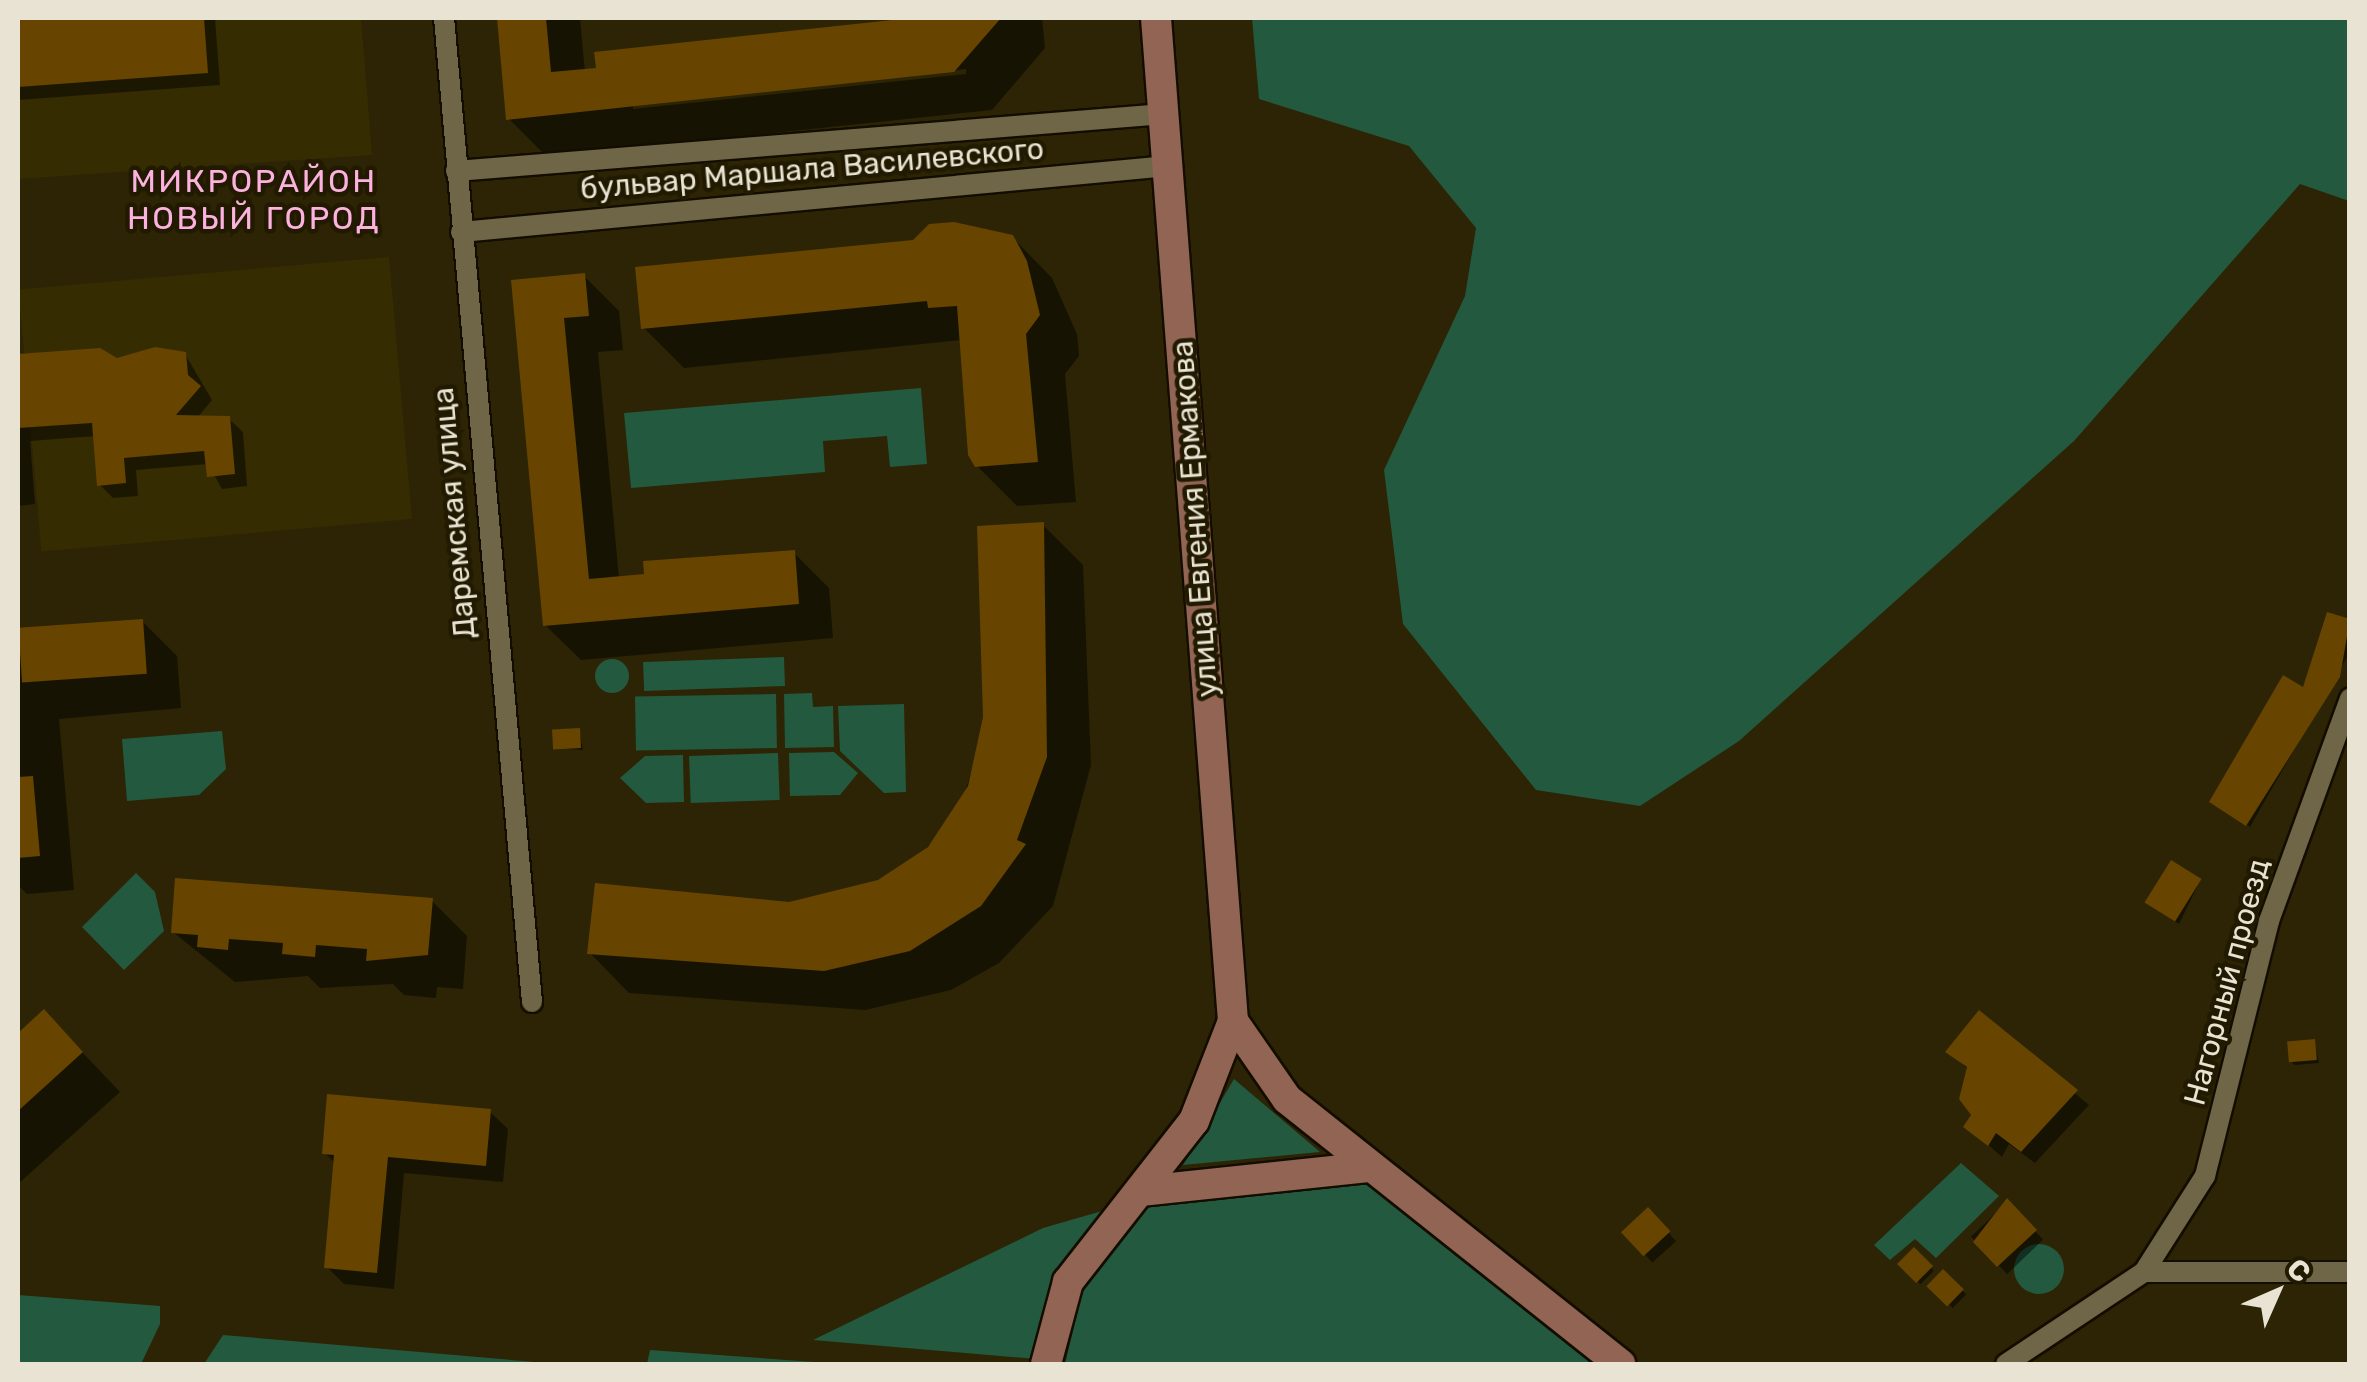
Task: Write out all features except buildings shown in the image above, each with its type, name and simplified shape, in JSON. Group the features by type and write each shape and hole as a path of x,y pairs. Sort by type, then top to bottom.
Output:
{"main road":[{"name":"улица Евгения Ермакова","path":"1046,1364 1068,1282 1194,1122 1234,1021 1156,18"},
{"name":"улица Евгения Ермакова","path":"1234,1021 1287,1099 1620,1364"},
{"path":"1141,1191 1370,1167"}],"street":[{"name":"Даремская улица","path":"444,18 532,1002"},
{"name":"бульвар Маршала Василевского","path":"456,171 1164,114"},
{"name":"бульвар Маршала Василевского","path":"461,232 1168,166"},
{"name":"Нагорный проезд","path":"2144,1272 2204,1176 2268,921 2350,698"},
{"path":"2006,1364 2144,1272 2350,1272"}],"shaded area":[{"path":"18,18 361,18 372,155 18,179"},
{"path":"389,257 412,519 41,551 18,289"}],"green space":[{"path":"1252,18 2349,18 2349,201 2300,184 2074,441 1739,741 1640,806 1536,790 1403,624 1384,470 1465,296 1476,228 1409,146 1259,99"},
{"path":"921,388 927,464 890,467 887,436 823,441 825,472 631,488 624,413"},
{"path":"784,657 785,686 644,691 643,662"},
{"path":"612,659 624,664 629,676 624,688 612,693 600,688 595,676 600,664"},
{"path":"812,693 813,707 833,706 834,747 785,748 784,694"},
{"path":"776,694 777,748 636,750 635,696"},
{"path":"904,704 906,792 884,793 840,751 838,706"},
{"path":"222,731 226,769 199,795 127,801 122,739"},
{"path":"834,752 858,773 840,795 790,796 789,753"},
{"path":"778,753 780,800 691,803 689,756"},
{"path":"683,755 684,802 646,803 620,778 645,756"},
{"path":"136,873 155,892 164,931 124,970 82,927"},
{"path":"1234,1079 1320,1152 1183,1165"},
{"path":"1961,1163 1999,1196 1936,1258 1915,1239 1890,1260 1874,1245"},
{"path":"1365,1178 1601,1364 1065,1364 1083,1289 1148,1202"},
{"path":"1102,1211 1058,1279 1037,1359 813,1340 1043,1228"},
{"path":"2039,1244 2056,1252 2064,1269 2056,1286 2039,1294 2022,1286 2014,1269 2022,1252"},
{"path":"18,1295 160,1306 160,1324 141,1364 18,1364"},
{"path":"223,1335 535,1362 536,1364 204,1364"},
{"path":"650,1350 842,1364 647,1364"}],"district":[{"name":"МИКРОРАЙОН НОВЫЙ ГОРОД","path":"254,200"}]}
